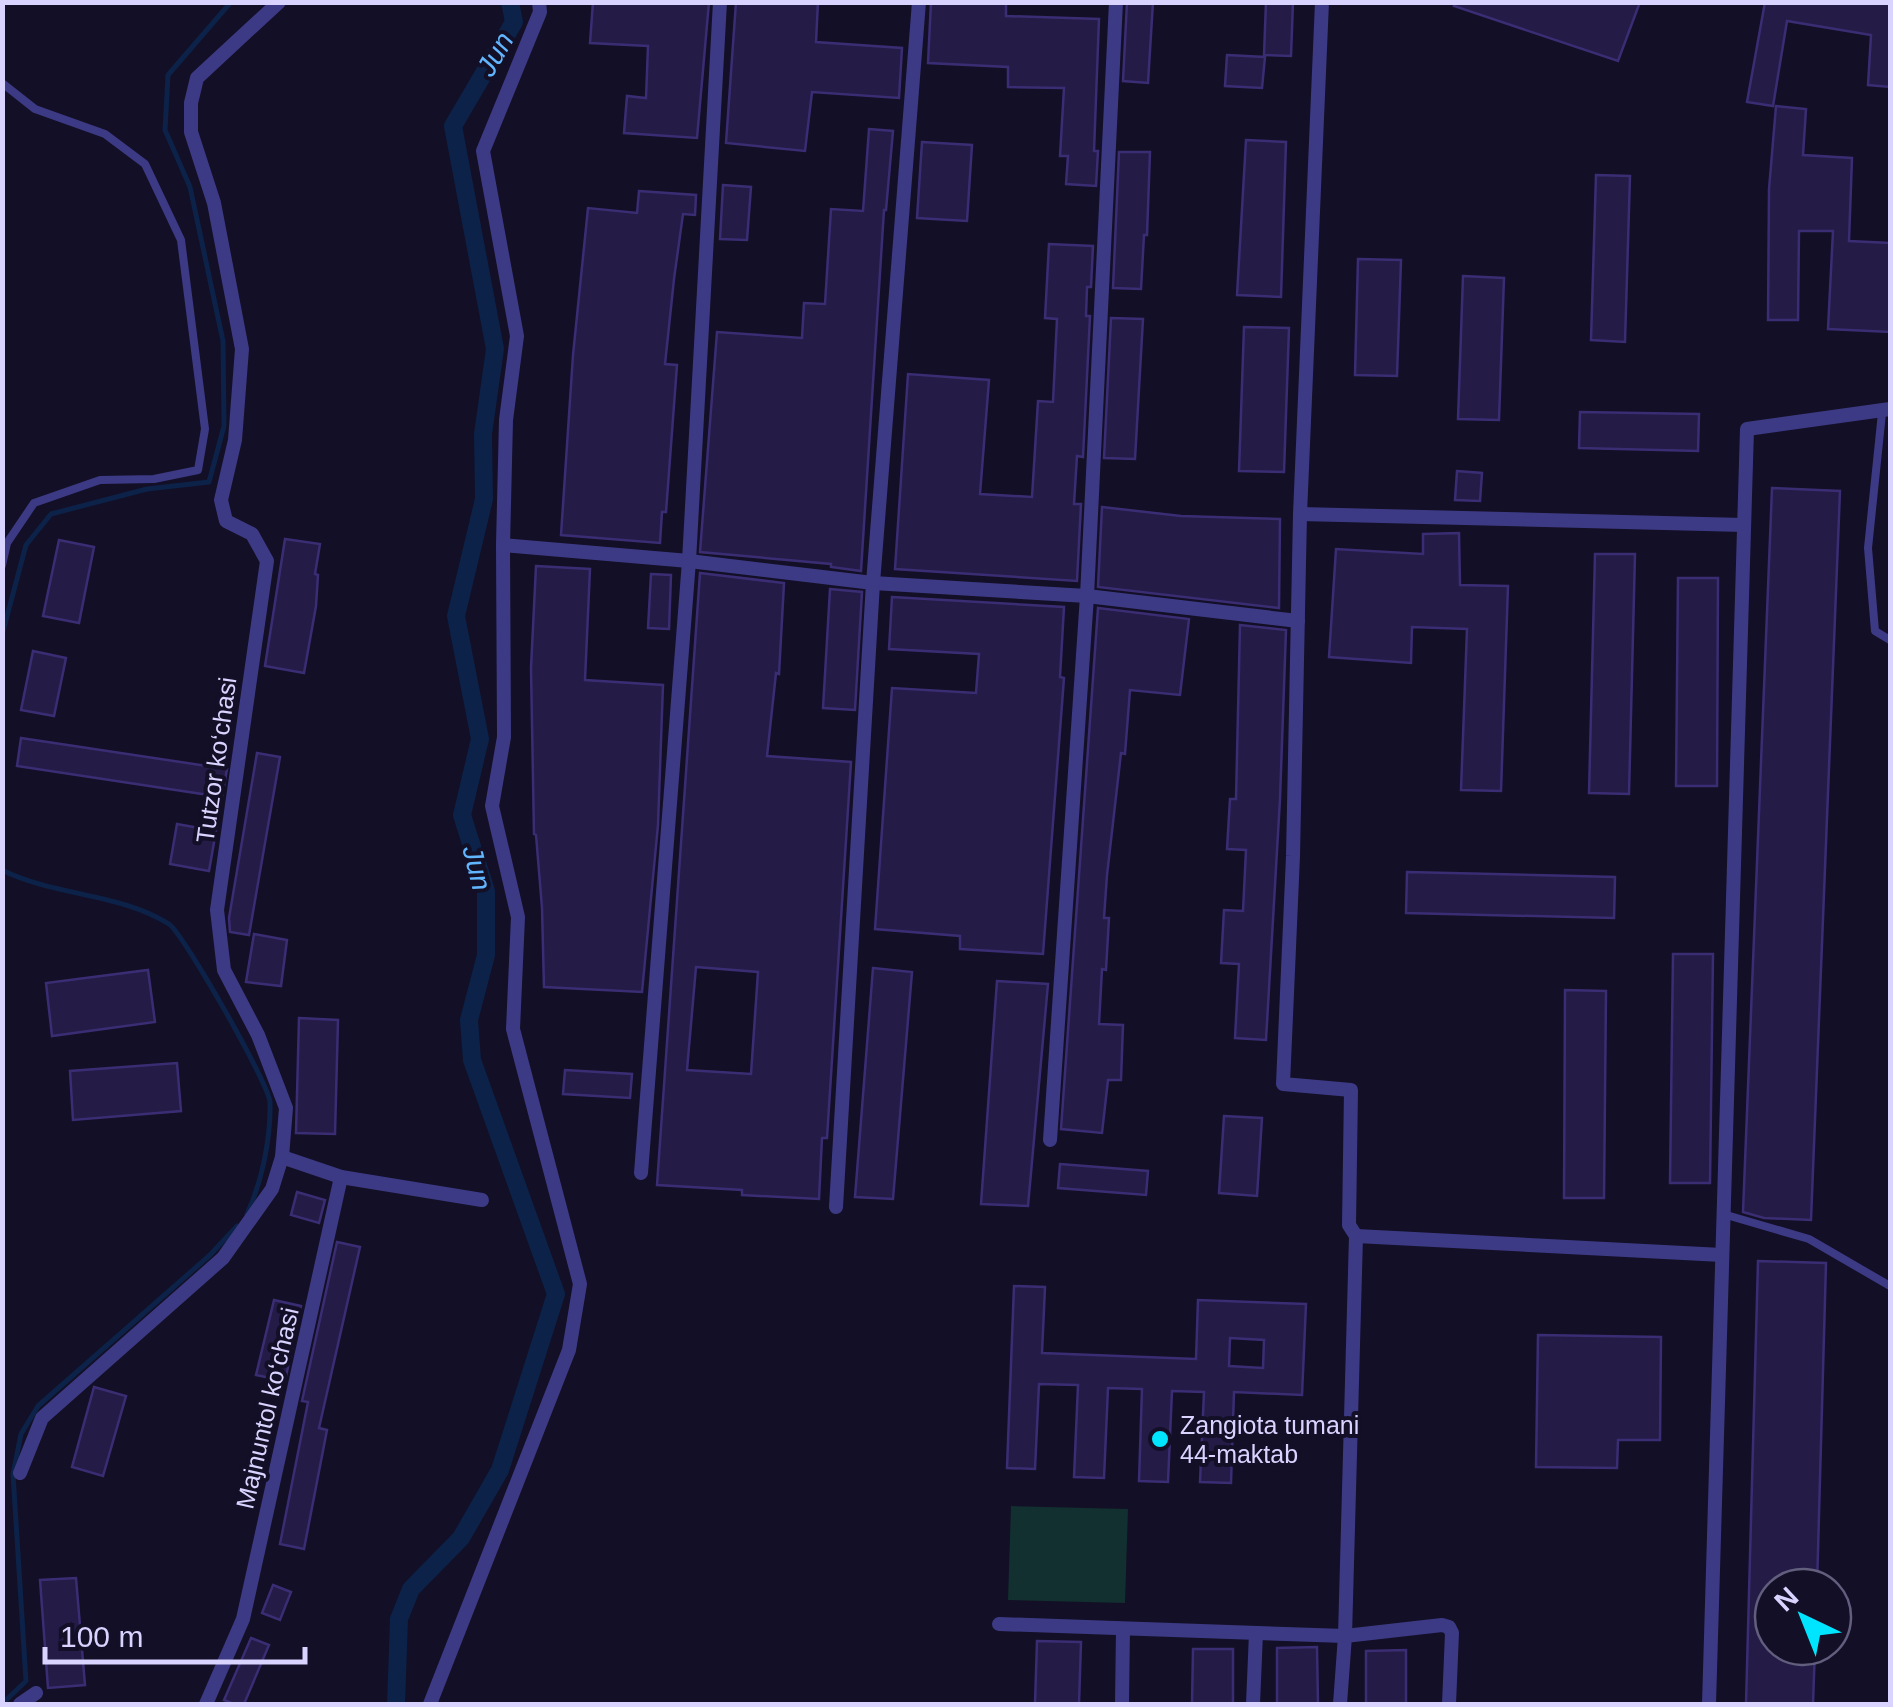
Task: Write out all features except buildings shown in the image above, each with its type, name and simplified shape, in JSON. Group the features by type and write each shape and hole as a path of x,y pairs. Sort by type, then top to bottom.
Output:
{"street":[{"name":"Tutzor ko‘chasi","path":"20,1473 42,1418 223,1258 272,1190 282,1157 286,1108 258,1035 224,970 217,910 267,562 252,534 226,521 220,500 235,440 242,350 214,203 191,132 190,102 198,78 279,2"},
{"path":"430,1704 568,1350 580,1284 513,1029 518,917 492,806 504,737 502,546 506,420 517,336 483,151 540,12 540,2"},
{"path":"641,1173 689,562 720,2"},
{"path":"836,1207 873,584 920,2"},
{"path":"1050,1140 1086,596 1116,2"},
{"path":"1322,2 1300,514 1283,1084 1350,1090 1350,1225 1356,1236 1340,1704"},
{"path":"1709,1704 1747,429 1886,411"},
{"path":"1300,514 1744,525"},
{"path":"502,546 689,562 873,584 1086,596 1298,621"},
{"path":"282,1157 341,1177 482,1200"},
{"name":"Majnuntol ko‘chasi","path":"206,1704 243,1619 341,1177"},
{"path":"1356,1236 1722,1255"},
{"path":"1000,1624 1345,1636 1442,1625 1452,1633 1449,1704"},
{"path":"1122,1704 1124,1629"},
{"path":"1252,1704 1256,1633"},
{"path":"20,1704 36,1693"}],"lane":[{"path":"2,82 35,108 105,134 145,164 181,240 205,429 198,470 154,480 100,480 34,503 8,543 2,565"},
{"path":"1886,411 1868,548 1875,631 1890,640"},
{"path":"1723,1214 1809,1239 1890,1286"}],"green space":[{"path":"1011,1506 1128,1509 1125,1603 1008,1600"}],"waterway":[{"path":"2,635 26,545 51,514 147,489 209,482 224,426 223,341 190,187 165,130 168,75 231,2"},
{"name":"Jun","path":"396,1704 399,1619 411,1589 461,1538 500,1470 556,1294 472,1060 469,1020 486,955 486,891 462,815 480,739 456,616 484,499 483,434 495,349 453,126 514,22 510,2"},
{"path":"2,870 43,885 130,906 169,924 177,933 241,1040 270,1102 264,1159 247,1214"},
{"path":"2,1704 26,1681 13,1474 21,1434 38,1406 210,1255 237,1226"}],"place":[{"name":"Zangiota tumani 44-maktab","path":"1160,1439"}]}
